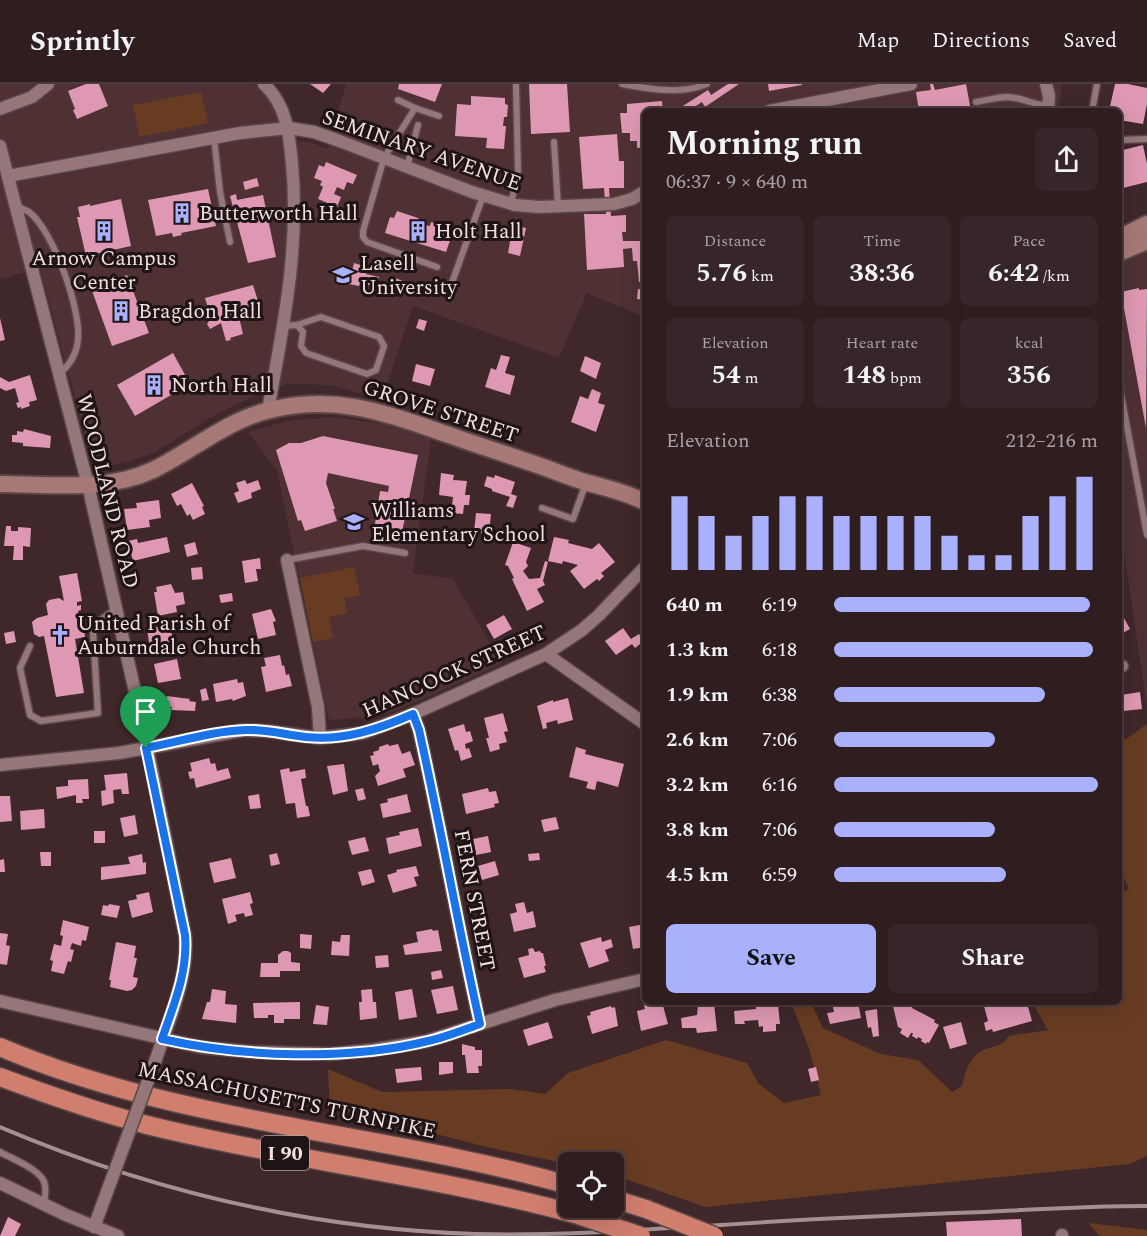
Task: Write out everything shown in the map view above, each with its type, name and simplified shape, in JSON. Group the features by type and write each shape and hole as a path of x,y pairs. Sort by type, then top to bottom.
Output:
{"highway":[{"name":"MASSACHUSETTS TURNPIKE","path":"0,1047 54,1068 144,1095 210,1111 471,1161 558,1183"},
{"name":"I 90","path":"0,1077 102,1112 170,1130 466,1188 575,1214 641,1236"},
{"path":"624,1201 714,1236"}],"main road":[{"path":"1122,236 1147,224"},
{"path":"1122,252 1147,241"},
{"name":"GROVE STREET","path":"0,484 88,485 144,474 232,425 268,410 318,403 367,408 586,482 637,492"}],"street":[{"path":"0,109 32,97 48,84"},
{"path":"264,84 279,102 289,128 295,198 291,280 268,410"},
{"path":"785,108 911,84"},
{"path":"1046,84 1049,108"},
{"name":"SEMINARY AVENUE","path":"8,176 263,129 289,128 314,132 483,196 527,207 614,204 632,199 642,193"},
{"name":"WOODLAND ROAD","path":"1,154 88,485 117,608 185,935 186,953 180,988 94,1227"},
{"path":"286,560 319,715 320,738"},
{"name":"HANCOCK STREET","path":"0,765 118,753 244,730 320,738 363,733 413,714 546,654 582,630 642,570"},
{"path":"546,654 642,722"},
{"name":"FERN STREET","path":"413,714 419,730 436,806 459,930 480,1024"},
{"path":"0,1001 162,1039 226,1051 330,1054 427,1041 555,1000 642,979"},
{"path":"0,1183 44,1205 118,1236"}],"lane":[{"path":"511,204 518,182 516,84"},
{"path":"622,84 674,91 708,84"},
{"path":"1092,108 1096,84"},
{"path":"976,102 1006,97 1018,98 1049,108"},
{"path":"398,100 439,116"},
{"path":"415,108 384,158 363,231 364,239 437,267"},
{"path":"407,167 418,125"},
{"path":"214,138 220,192 230,242"},
{"path":"1122,140 1147,139"},
{"path":"554,142 558,206"},
{"path":"449,291 483,196"},
{"path":"16,206 29,212 52,241 74,306 79,338 69,366 59,374"},
{"path":"284,326 297,325 321,317 379,337 384,346 376,370 367,374 306,353 301,346 303,333 297,325"},
{"path":"1122,398 1147,535"},
{"path":"542,508 573,519 586,482"},
{"path":"286,560 363,546 405,553"},
{"path":"30,646 20,668 30,715 41,721 98,713 93,632 102,619 117,608"},
{"path":"0,1152 30,1168 43,1178 44,1205"}],"shaded area":[{"name":"Lasell University","path":"0,84 254,84 265,93 277,110 285,141 310,142 327,149 346,84 1062,84 1058,108 642,108 642,316 587,293 559,358 413,306 382,400 331,385 287,384 256,395 208,419 154,453 100,467 96,466 92,460 40,268 0,279"},
{"path":"201,92 208,123 139,137 133,105"},
{"path":"1147,247 1147,708 1122,538 1122,260"},
{"name":"Williams Elementary School","path":"334,417 383,424 431,439 413,573 453,579 502,664 398,710 370,717 329,720 277,471 248,432 286,421"},
{"path":"354,567 360,595 344,598 347,613 329,617 333,638 313,642 300,578"},
{"path":"1147,724 1147,1156 1130,1164 705,1207 624,1179 624,1152 558,1152 558,1162 491,1148 330,1107 328,1069 382,1092 511,1089 545,1094 568,1073 666,1040 747,1063 758,1083 784,1103 821,1095 809,1048 792,1005 812,1005 823,1028 881,1054 918,1060 952,1092 962,1086 970,1063 980,1052 999,1045 1009,1036 1048,1030 1034,1005 1122,1005 1122,892 1129,889 1122,874 1122,742"},
{"path":"1088,1223 1147,1230 1147,1236 1100,1236"}],"building":[{"path":"86,84 99,84 108,106 77,119 68,91"},
{"path":"310,84 331,84 323,93"},
{"path":"399,84 442,84 435,102 398,89"},
{"path":"529,84 567,84 570,132 531,134"},
{"path":"728,84 739,84 705,107 702,102 693,108 680,108 708,90 711,95"},
{"path":"768,84 802,84 802,85 769,91"},
{"path":"930,84 933,84 935,90 966,84 970,108 919,108 916,92 931,90"},
{"path":"1115,84 1147,88 1143,124 1122,120 1122,108 1110,108"},
{"path":"471,96 505,98 505,104 508,105 507,117 504,117 503,126 506,126 504,149 486,148 487,138 455,136 457,104 471,105"},
{"path":"662,101 663,108 642,108 642,147 637,148 637,141 630,141 630,133 622,133 620,113 627,113 627,104"},
{"path":"617,134 619,161 624,161 624,188 609,188 611,216 626,215 626,232 622,232 623,241 642,241 642,282 639,282 637,261 633,261 632,248 623,249 624,267 587,270 584,214 606,214 604,188 583,189 579,137"},
{"path":"1143,145 1147,164 1147,182 1122,188 1122,150"},
{"path":"326,162 357,175 353,184 347,182 344,190 337,187 334,194 341,197 337,207 318,199 323,187 320,185 322,181 314,178 319,165 324,167"},
{"path":"257,178 259,186 245,190 243,182"},
{"name":"Butterworth Hall","path":"208,189 216,226 181,233 182,235 173,237 172,233 156,236 148,200"},
{"path":"236,194 237,200 263,195 276,257 248,263 230,196"},
{"name":"Arnow Campus Center","path":"121,199 131,246 86,256 77,217 80,217 78,207"},
{"name":"Holt Hall","path":"397,211 418,218 424,225 430,226 431,222 448,227 447,230 453,232 446,252 385,233 390,217 394,218"},
{"path":"513,225 526,228 520,256 508,253"},
{"path":"354,263 367,267 366,274 379,277 376,287 360,283 359,286 349,284 350,281 347,281"},
{"name":"Bragdon Hall","path":"127,275 149,333 112,346 91,288"},
{"path":"395,278 408,283 403,295 391,290"},
{"path":"253,285 259,304 251,306 256,309 254,316 239,317 243,334 226,341 221,323 210,329 207,324 211,318 205,298"},
{"path":"1139,288 1139,290 1147,289 1146,428 1122,297 1122,292"},
{"path":"638,289 642,290 642,300 637,299"},
{"path":"0,318 5,340 0,341"},
{"path":"419,319 427,321 424,331 416,328"},
{"name":"North Hall","path":"173,353 190,384 135,416 117,385"},
{"path":"501,355 510,357 505,373 515,376 510,395 485,387 491,368 496,370"},
{"path":"585,356 601,363 596,379 580,371"},
{"path":"416,364 435,369 430,386 412,381"},
{"path":"30,375 37,400 29,402 30,406 21,409 16,403 19,402 15,388 6,391 0,388 0,377 9,382"},
{"path":"592,389 601,393 598,403 605,405 596,432 571,422 580,396 588,399"},
{"path":"24,429 51,436 50,448 23,446 23,443 12,442 12,435 17,435 17,431 23,432"},
{"path":"323,436 418,455 402,532 375,524 380,491 388,492 389,486 328,473 326,483 337,521 305,531 301,520 298,521 276,450 289,443 301,443"},
{"path":"441,473 454,475 453,480 467,481 465,495 470,495 469,505 464,505 463,514 451,513 453,497 439,495"},
{"path":"495,475 515,482 511,494 517,496 513,508 506,506 510,497 484,486 487,476 494,478"},
{"path":"245,480 247,484 258,480 261,489 251,493 252,498 238,503 234,493 239,491 236,483"},
{"path":"192,483 204,506 202,507 205,514 193,520 190,514 187,516 181,504 177,506 171,494"},
{"path":"159,500 161,518 149,520 150,527 127,530 124,509 137,508 136,503"},
{"path":"476,513 491,514 489,534 474,532"},
{"path":"6,526 11,526 11,531 18,531 18,527 31,528 30,547 23,546 23,560 13,560 14,546 4,546"},
{"path":"167,537 170,552 133,561 128,541 137,539 138,543"},
{"path":"554,537 592,549 599,543 615,562 601,573 604,576 599,581 597,579 584,589 570,571 578,565 563,561 562,564 548,561"},
{"path":"195,542 198,554 187,557 184,545"},
{"path":"513,542 531,548 526,562 528,566 523,571 529,579 540,578 545,561 548,562 543,581 545,585 537,589 544,602 527,611 512,579 514,578 508,566 505,565"},
{"path":"260,558 261,569 256,569 258,581 245,583 242,561"},
{"path":"202,567 203,579 192,580 191,568"},
{"name":"United Parish of Auburndale Church","path":"77,573 82,601 77,602 77,606 81,605 81,610 78,611 85,637 75,639 84,693 56,697 44,636 39,637 34,634 32,622 48,615 46,604 49,600 59,598 64,601 59,576"},
{"path":"171,584 175,593 183,592 185,604 176,606 177,612 158,616 154,592 157,592 156,587"},
{"path":"232,593 233,601 221,603 219,595"},
{"path":"271,609 276,621 273,622 276,635 258,639 252,614"},
{"path":"1122,614 1130,629 1122,633"},
{"path":"504,615 512,629 494,639 486,625"},
{"path":"170,625 174,645 150,649 147,629"},
{"path":"623,628 631,639 639,634 642,638 642,643 635,648 632,644 616,655 605,641"},
{"path":"14,631 16,642 6,644 4,633"},
{"path":"280,655 282,666 284,665 286,675 289,674 292,686 266,692 261,667 266,666 264,658"},
{"path":"177,659 181,679 158,683 154,664"},
{"path":"237,679 238,683 243,682 246,696 233,701 232,699 216,702 213,684"},
{"path":"206,688 209,700 202,701 200,690"},
{"path":"1140,692 1142,709 1123,711 1122,695"},
{"path":"167,696 196,702 195,711 171,710 172,707 166,707"},
{"path":"568,698 573,720 558,724 557,720 546,723 547,728 543,729 537,706 553,700 553,702"},
{"path":"503,713 508,731 504,732 507,742 499,744 500,749 490,752 484,718"},
{"path":"464,724 466,732 470,731 473,741 465,744 472,757 461,761 448,729"},
{"path":"388,744 389,746 398,744 402,754 410,751 415,765 403,769 406,777 378,786 375,776 380,771 378,764 373,766 370,756 379,750 379,747"},
{"path":"576,747 586,750 585,754 624,764 618,787 597,781 595,790 586,788 588,782 569,777"},
{"path":"209,758 211,764 215,763 217,771 228,768 231,778 196,788 194,778 190,779 188,772 192,771 190,763"},
{"path":"344,764 348,791 333,795 327,766"},
{"path":"289,768 290,772 305,769 306,778 301,779 310,816 297,818 295,803 286,804 280,770"},
{"path":"127,773 129,794 122,794 121,789 113,790 114,803 102,806 101,791 106,790 104,775"},
{"path":"88,779 89,799 82,799 83,803 76,803 76,795 57,799 56,787 68,786 68,780"},
{"path":"363,788 366,799 358,801 355,790"},
{"path":"488,788 489,792 496,791 499,803 494,804 495,807 466,814 462,794"},
{"path":"259,794 261,808 250,809 248,796"},
{"path":"407,794 411,812 383,818 380,804 388,802 387,799"},
{"path":"0,796 10,796 12,821 0,822"},
{"path":"44,809 45,828 21,830 20,811"},
{"path":"135,815 138,834 124,837 120,818"},
{"path":"556,817 559,829 544,832 541,820"},
{"path":"418,828 422,846 389,854 386,838 400,835 399,832"},
{"path":"94,831 105,831 105,843 94,843"},
{"path":"488,836 491,852 476,855 473,839"},
{"path":"365,837 369,851 352,855 348,841"},
{"path":"40,852 51,852 51,866 41,866"},
{"path":"277,853 280,864 271,866 269,855"},
{"path":"539,853 540,860 529,861 528,854"},
{"path":"142,854 143,863 146,862 146,874 101,880 101,867 130,864 128,857"},
{"path":"231,858 236,878 214,883 209,863"},
{"path":"4,859 5,872 0,872 0,860"},
{"path":"495,861 499,875 482,880 478,866"},
{"path":"416,866 419,876 414,877 417,886 393,893 387,875 397,872 396,870"},
{"path":"371,869 375,882 362,886 358,872"},
{"path":"149,892 153,912 132,918 128,901 137,899 136,895"},
{"path":"250,892 253,915 245,917 244,913 235,915 237,921 228,924 222,899"},
{"path":"524,902 527,913 533,911 536,927 514,932 510,914 517,912 515,904"},
{"path":"109,904 120,906 117,918 101,915 103,905 108,906"},
{"path":"63,920 89,927 86,941 82,940 81,946 72,943 70,949 74,950 71,962 68,961 64,974 51,971 53,961 50,960 54,944 61,946 63,936 60,935"},
{"path":"642,925 642,948 633,949 629,927"},
{"path":"432,929 433,931 438,930 442,951 405,955 403,945 418,942 416,932"},
{"path":"0,933 8,934 6,945 10,946 7,965 0,964"},
{"path":"300,934 312,935 311,949 300,948"},
{"path":"341,935 350,935 349,956 331,955 332,941 340,942"},
{"path":"601,937 602,942 611,939 613,947 605,950 609,961 589,968 580,943"},
{"path":"116,942 136,946 134,958 137,958 133,977 138,978 132,990 110,987 111,980 109,980"},
{"path":"533,948 535,952 543,953 546,972 524,978 518,958 529,955 528,949"},
{"path":"283,951 291,953 291,962 300,963 300,971 280,971 280,977 260,977 261,963 278,963 278,955"},
{"path":"388,955 389,967 376,968 375,956"},
{"path":"441,970 443,978 432,980 431,972"},
{"path":"453,986 458,1010 437,1014 431,990"},
{"path":"212,989 226,991 225,1004 237,1005 236,1023 202,1019 207,1002 210,1002"},
{"path":"372,989 377,1018 360,1020 361,990"},
{"path":"412,989 417,1017 399,1020 395,992"},
{"path":"300,1002 300,1019 284,1019 284,1023 274,1023 274,1015 268,1015 268,1018 254,1018 253,1003"},
{"path":"316,1005 329,1007 327,1025 313,1024"},
{"path":"644,1005 663,1005 668,1024 641,1031 637,1011 645,1009"},
{"path":"698,1005 714,1005 717,1031 697,1033 696,1028 682,1028 681,1018 697,1015"},
{"path":"778,1005 780,1024 776,1024 776,1031 763,1032 763,1026 759,1027 758,1020 735,1024 734,1011 756,1009 756,1006"},
{"path":"833,1005 859,1005 861,1018 830,1024 827,1013 834,1012"},
{"path":"893,1005 911,1005 912,1008 935,1020 934,1022 939,1025 929,1043 926,1044 921,1041 922,1039 912,1036 913,1033 908,1038 900,1033 902,1029 898,1027"},
{"path":"1028,1005 1032,1021 993,1032 992,1029 986,1031 984,1023 988,1021 984,1006"},
{"path":"615,1007 618,1026 592,1034 587,1016 591,1015 590,1012"},
{"path":"877,1009 879,1036 873,1037 871,1027 868,1028 865,1011"},
{"path":"548,1022 553,1038 528,1046 523,1030"},
{"path":"961,1022 967,1044 950,1049 943,1027"},
{"path":"462,1044 475,1047 475,1050 482,1050 482,1066 478,1066 479,1073 467,1073 465,1055 462,1055"},
{"path":"439,1062 453,1062 453,1073 439,1075"},
{"path":"421,1067 422,1080 397,1083 395,1069"},
{"path":"816,1067 819,1080 811,1082 808,1069"},
{"path":"8,1217 21,1224 15,1236 0,1236"},
{"path":"1021,1219 1022,1236 947,1236 946,1222"}],"railway":[{"path":"0,1127 115,1170 233,1203 293,1215 415,1231 476,1234 630,1231 852,1217 1147,1206"}],"place":[{"name":"Butterworth Hall","path":"182,213"},
{"name":"Arnow Campus Center","path":"104,231"},
{"name":"Holt Hall","path":"418,231"},
{"name":"Lasell University","path":"343,275"},
{"name":"Bragdon Hall","path":"121,311"},
{"name":"North Hall","path":"154,385"},
{"name":"Williams Elementary School","path":"354,522"},
{"name":"United Parish of Auburndale Church","path":"60,635"}],"route":[{"path":"413,714 419,730 443,839 459,930 480,1024 427,1041 330,1054 226,1051 162,1039 180,988 186,953 185,935 146,748 244,730 311,738 340,737 363,733 413,714"}]}
